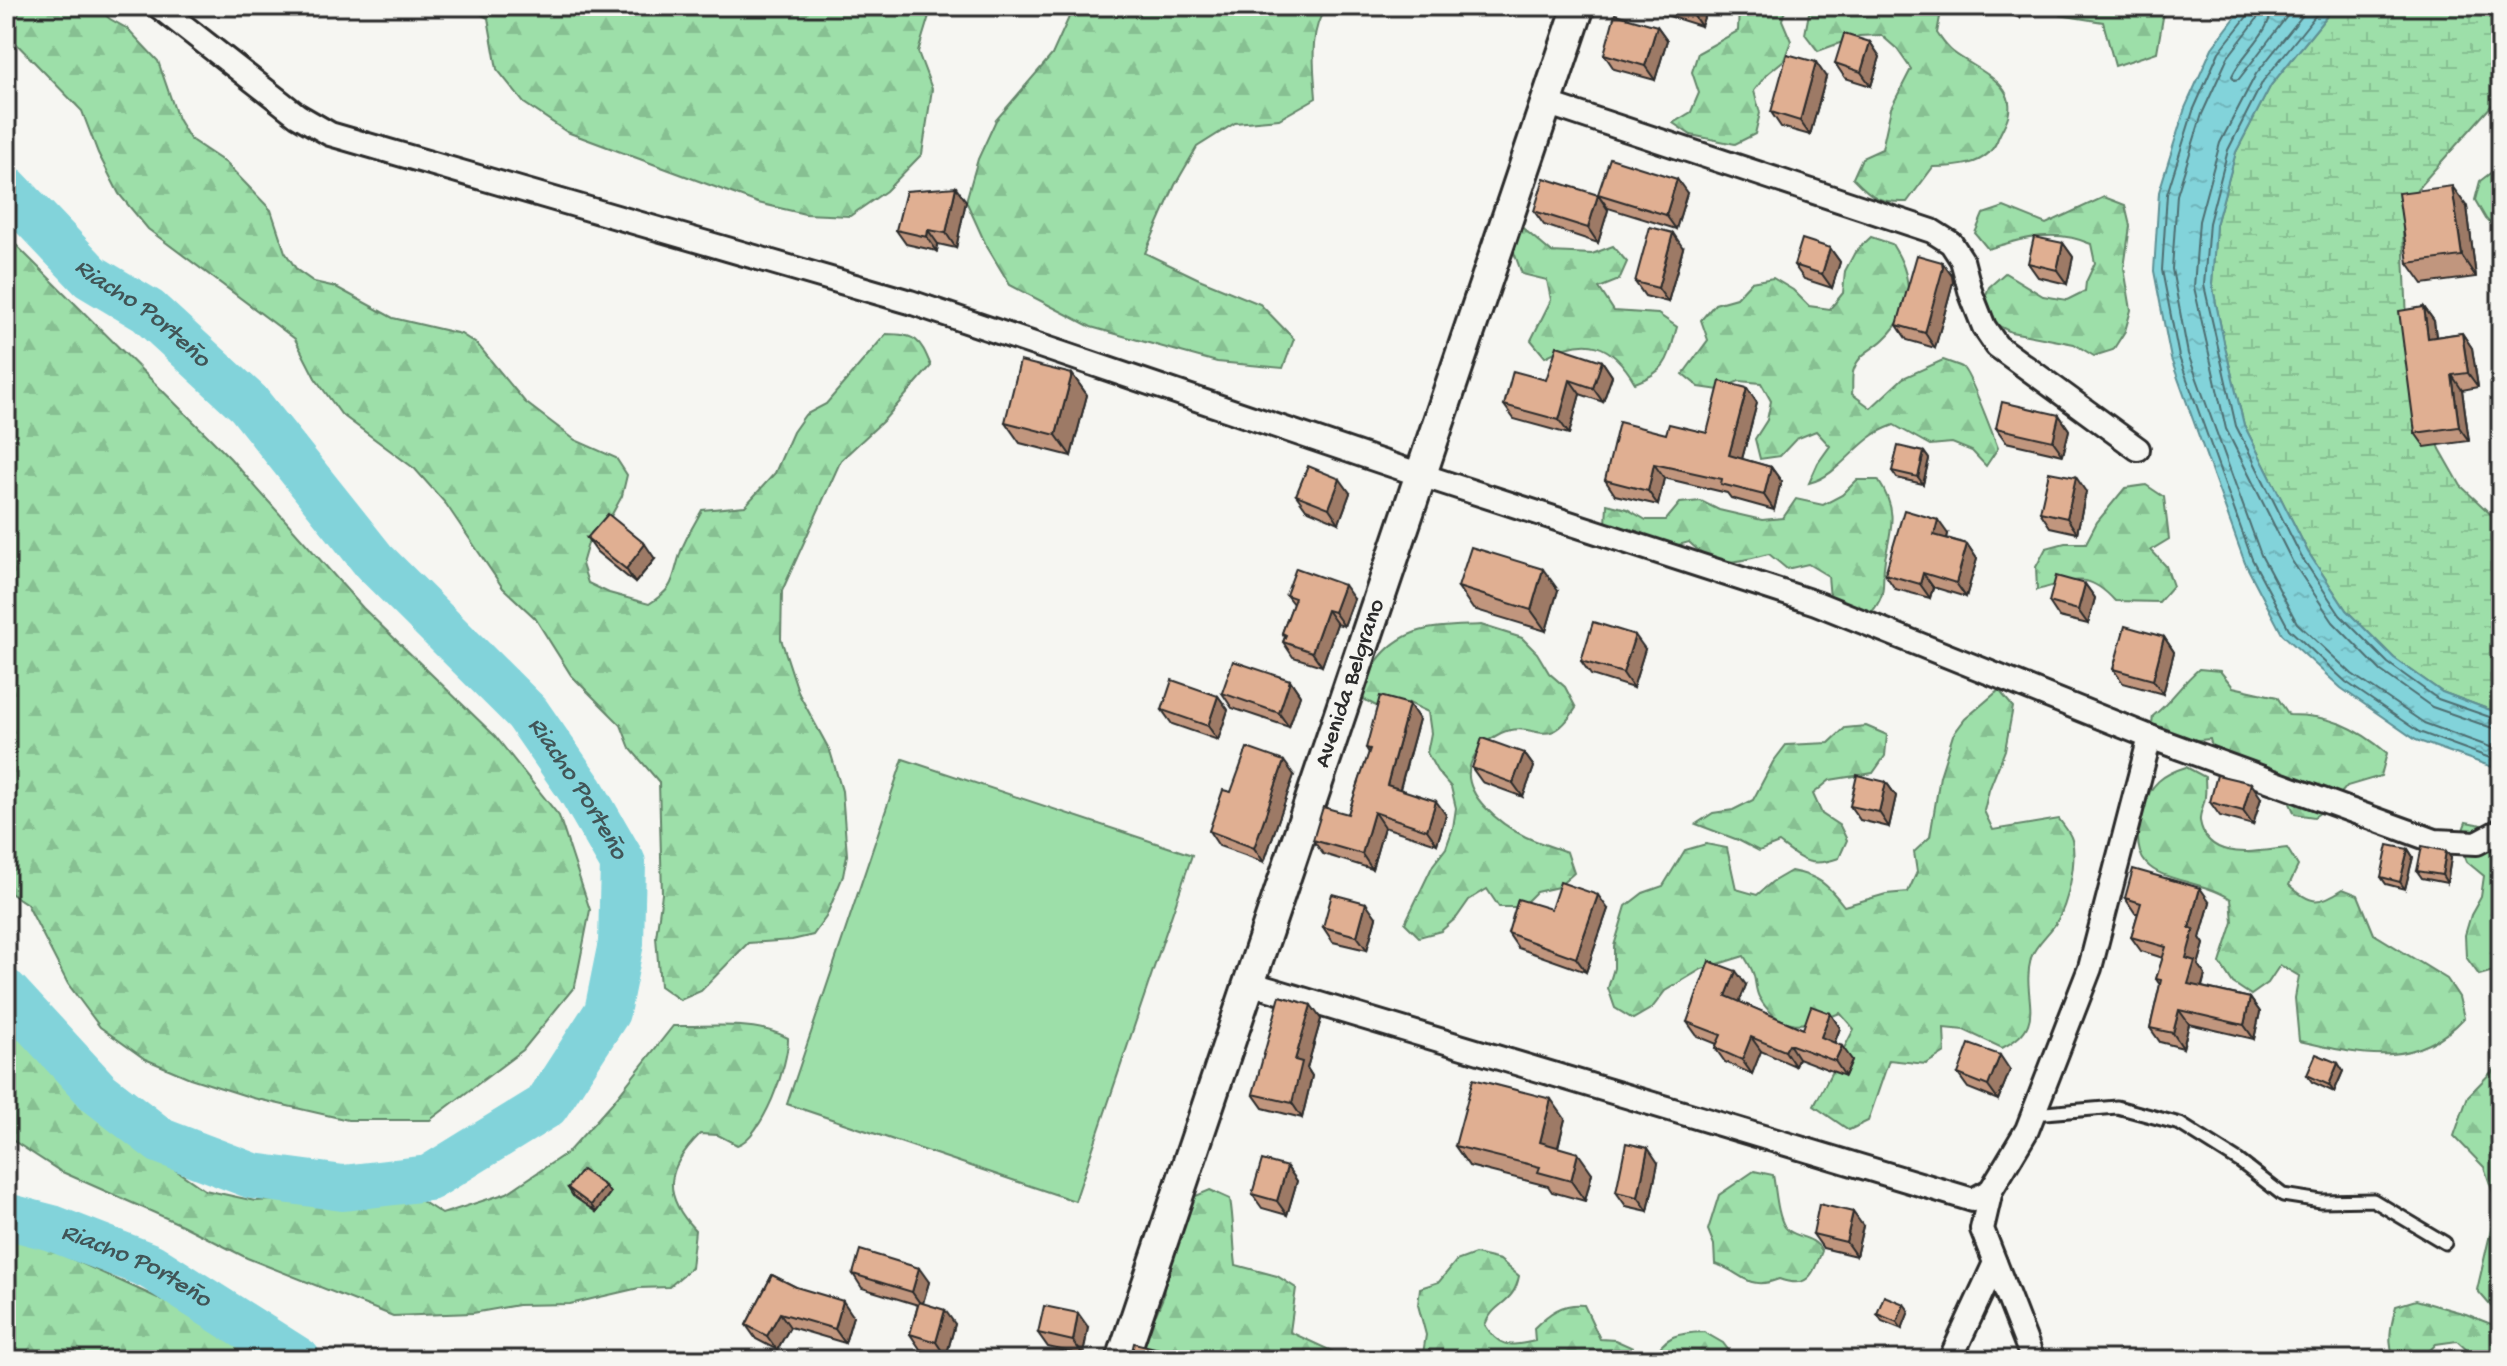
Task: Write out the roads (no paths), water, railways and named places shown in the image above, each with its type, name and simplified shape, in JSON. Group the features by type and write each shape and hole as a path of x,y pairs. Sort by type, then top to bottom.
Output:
{"street":[{"path":"158,6 297,115 330,134 910,302 1421,475 1816,603 2150,737 2435,841 2477,843 2501,830"},
{"name":"Avenida Belgrano","path":"1122,1360 1579,6"},
{"path":"1546,103 1932,231 1951,243 1962,260 1984,327 1997,346 2138,449"},
{"path":"2033,1360 1982,1229 1991,1190 2027,1130 2090,968 2150,737"},
{"path":"1249,983 1973,1200 1991,1190"},
{"path":"1950,1360 1995,1263"}],"lane":[{"path":"2033,1114 2117,1107 2180,1124 2239,1161 2283,1195 2321,1201 2373,1200 2445,1243"}],"water":[{"path":"2244,6 2335,6 2271,85 2236,152 2216,225 2212,284 2244,425 2308,552 2346,610 2394,658 2442,692 2501,714 2501,770 2416,740 2341,688 2282,634 2245,563 2171,359 2154,271 2159,192 2185,108 2212,48"}],"waterway":[{"name":"Riacho Porteño","path":"6,188 91,277 148,311 248,403 374,561 527,713 582,792 623,863 621,943 607,1012 546,1106 429,1178 343,1188 253,1176 161,1141 99,1093 6,992"},
{"name":"Riacho Porteño","path":"6,1216 52,1228 150,1266 298,1360"}]}
